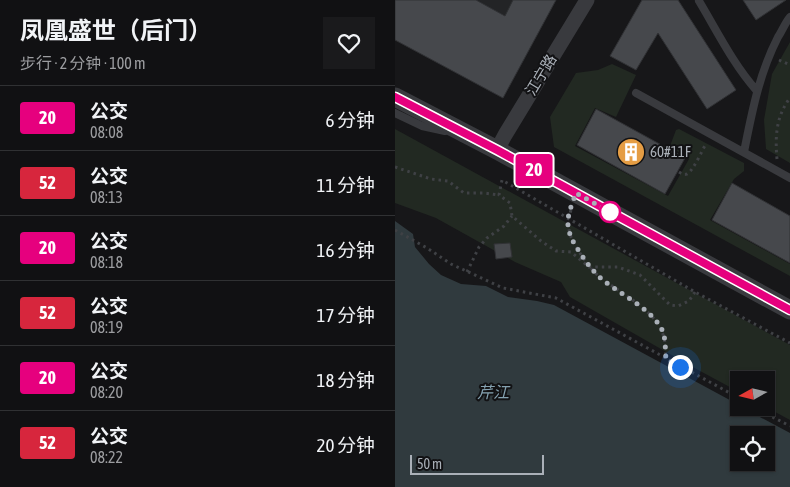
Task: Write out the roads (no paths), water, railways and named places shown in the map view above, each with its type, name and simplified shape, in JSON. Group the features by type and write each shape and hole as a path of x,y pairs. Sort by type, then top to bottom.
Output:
{"street":[{"name":"江宁路","path":"497,150 587,0"},
{"path":"399,94 473,137 790,310"}],"lane":[{"path":"699,1 734,60 757,91"},
{"path":"744,152 762,74 772,48 790,18"},
{"path":"635,93 790,178"},
{"path":"395,113 422,126 473,137"}],"water":[{"name":"芹江","path":"395,221 413,234 415,247 441,275 461,284 486,286 508,297 554,305 730,400 730,416 758,416 790,433 790,487 395,487"}],"place":[{"name":"60#11F","path":"631,152"}]}
